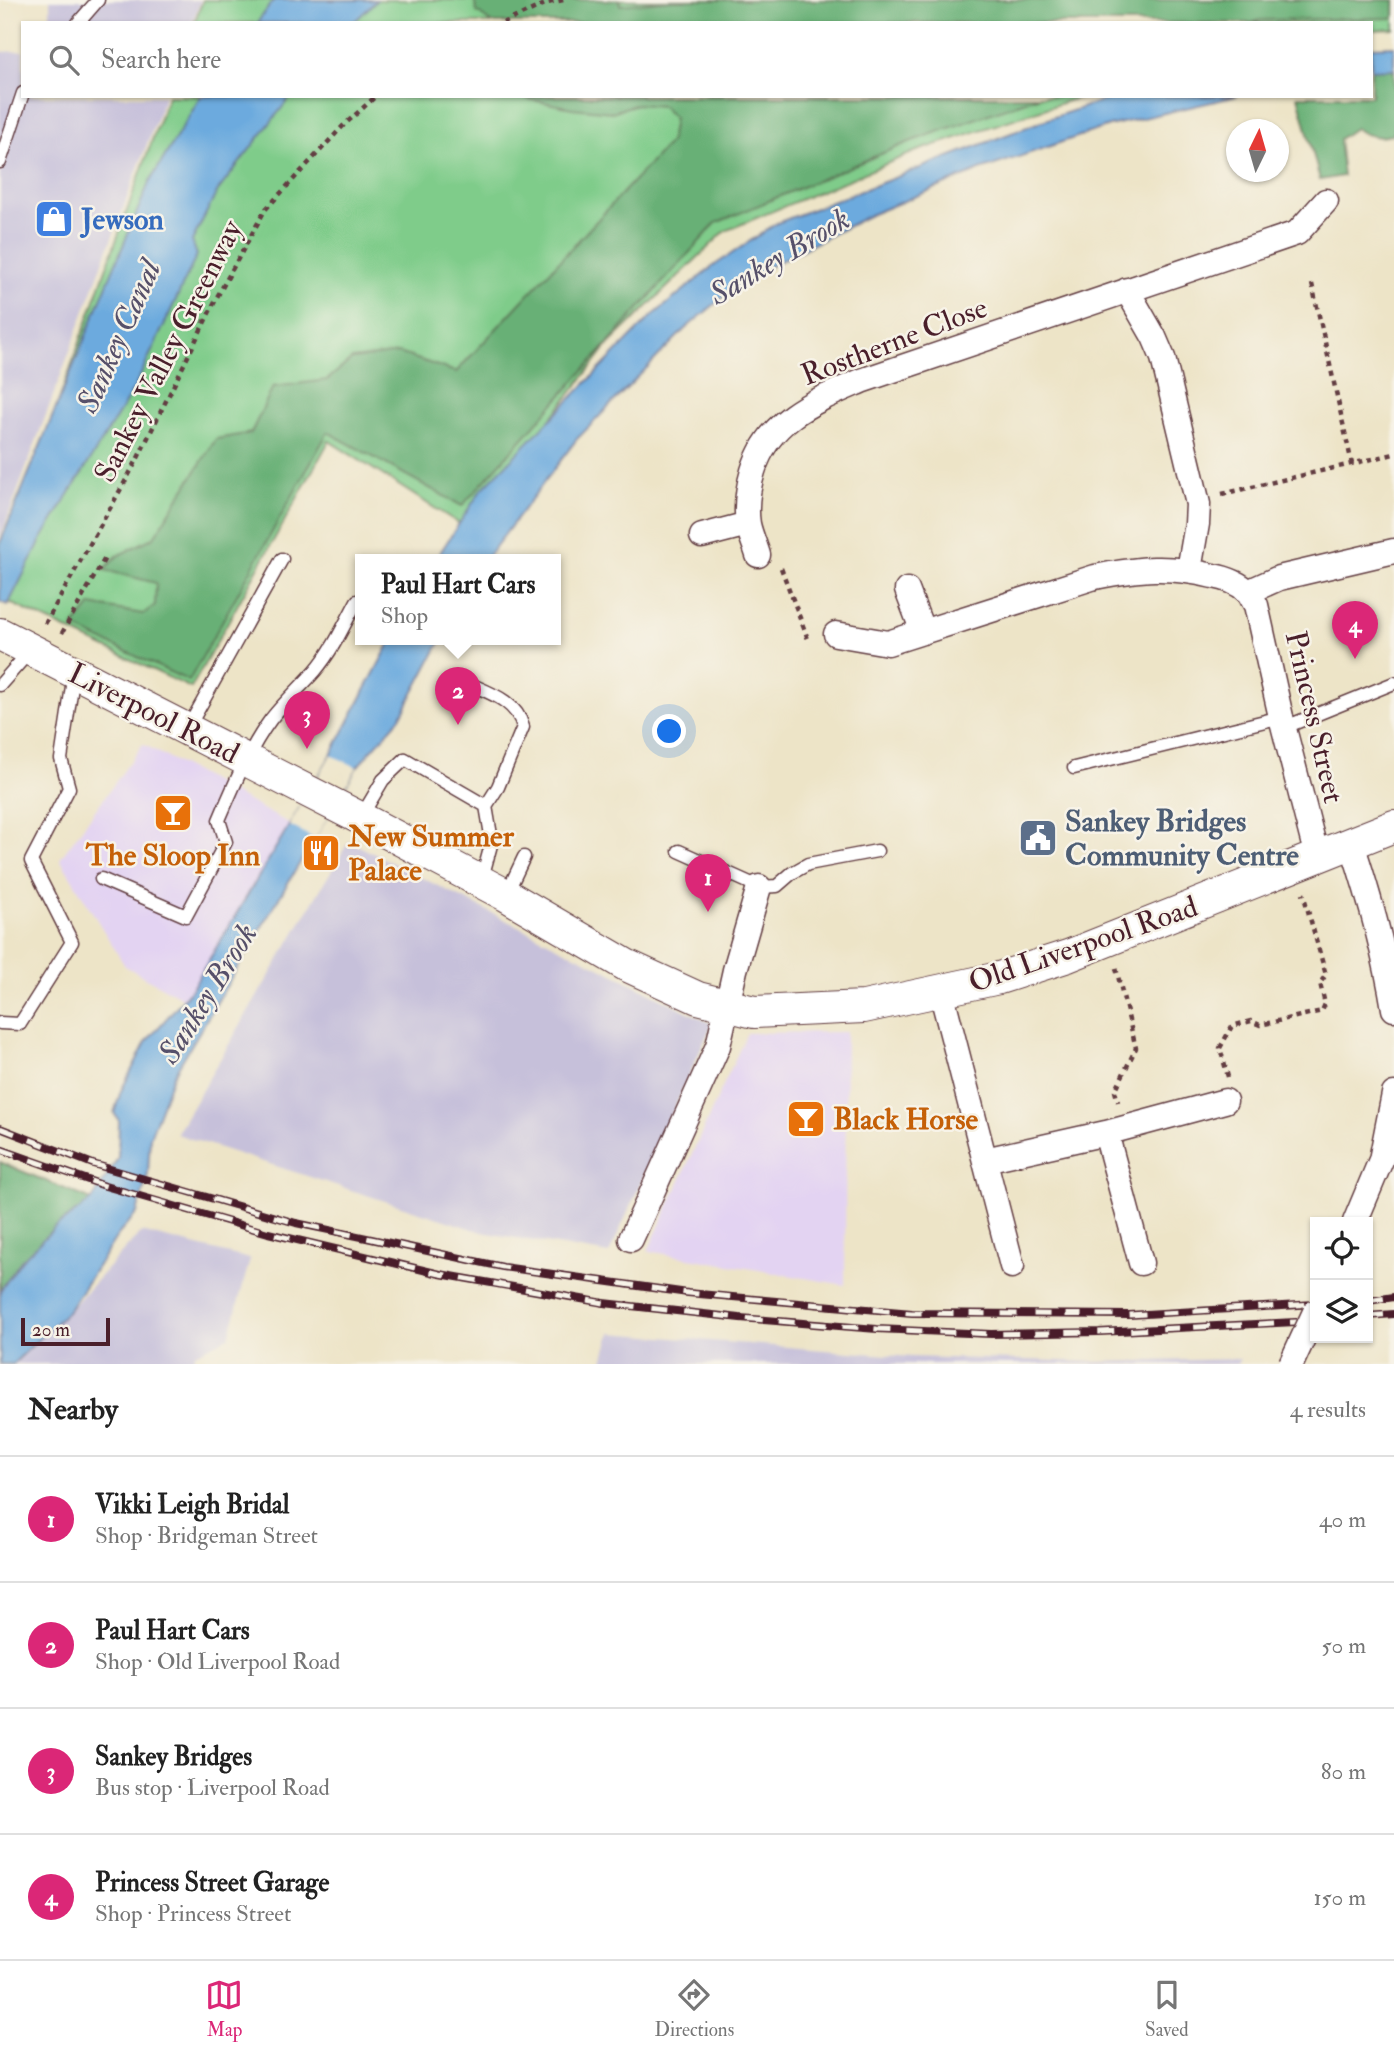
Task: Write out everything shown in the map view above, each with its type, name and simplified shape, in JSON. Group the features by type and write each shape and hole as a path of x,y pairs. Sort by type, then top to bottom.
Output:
{"street":[{"name":"Rostherne Close","path":"758,555 748,524 747,491 759,451 783,422 817,400 861,381 1297,233 1326,201"},
{"path":"1127,290 1163,358 1197,500 1197,524 1189,570"},
{"path":"702,536 748,524"},
{"path":"836,634 888,643 1095,577 1129,570 1189,570 1224,578 1248,592 1279,578 1394,551"},
{"path":"908,590 923,632"},
{"name":"Princess Street","path":"1248,592 1256,606 1282,722 1317,857"},
{"name":"Liverpool Road","path":"0,634 335,805"},
{"name":"Old Liverpool Road","path":"335,805 494,889 626,965 698,998 754,1012 864,1007 999,978 1068,956 1394,826"},
{"path":"1352,845 1376,917 1394,1009"},
{"path":"631,1239 718,1046 759,887"},
{"path":"941,991 1013,1266"},
{"path":"985,1160 1106,1133 1227,1093"},
{"path":"1357,1217 1381,1160 1394,1094"},
{"path":"1106,1133 1141,1263"},
{"path":"1291,1364 1310,1323"}],"lane":[{"path":"80,21 98,0"},
{"path":"0,162 21,98"},
{"path":"188,729 282,559"},
{"path":"102,878 186,916 226,842 219,820 246,760 270,721 327,655 355,603"},
{"path":"0,685 51,660 61,759 69,788 31,861 72,942 20,1024 0,1023"},
{"path":"463,681 504,700 516,710 523,727 498,787 486,806 492,841 494,889"},
{"path":"1074,768 1282,722 1394,683"},
{"path":"335,805 383,780 405,759 486,806"},
{"path":"679,851 759,887 777,886 808,864 877,851"},
{"path":"494,889 524,857"}],"path":[{"path":"507,21 547,3 564,0"},
{"name":"Sankey Valley Greenway","path":"51,660 136,462 217,297 265,211 343,126 374,98"},
{"path":"1312,284 1352,464"},
{"path":"1197,500 1394,454"},
{"path":"758,555 779,561 809,642 818,644 836,634"},
{"path":"51,660 105,558"},
{"path":"1227,1093 1220,1048 1232,1026 1251,1021 1260,1025 1322,1011 1325,1003 1320,983 1326,975 1303,891"},
{"path":"1115,964 1136,1048 1115,1091 1121,1113"}],"shaded area":[{"path":"50,0 201,0 193,21 50,21"},
{"path":"21,51 21,98 164,98 0,538 0,52"},
{"path":"143,744 301,830 189,1002 125,966 60,859"},
{"path":"349,841 712,1024 609,1254 482,1232 176,1134"},
{"path":"846,1032 845,1285 648,1251 747,1033"},
{"path":"141,1232 250,1259 229,1337 195,1353 192,1364 13,1364 69,1310"},
{"path":"611,1333 912,1357 1097,1362 1240,1359 1237,1364 602,1364"}],"green space":[{"path":"203,0 1394,0 1394,29 1373,30 1373,21 195,21"},
{"path":"474,0 619,0 620,5 672,0 1394,0 1394,18 1257,21 489,21 477,12"},
{"path":"1394,61 1394,134 1374,136 1355,128 1339,139 1343,176 1320,180 1299,98 1373,98 1373,63"},
{"path":"167,98 1077,98 917,151 725,231 609,344 466,528 329,441 191,688 0,598 0,565"},
{"path":"1034,98 912,141 716,223 462,506 328,432 189,681 73,627 91,605 143,614 155,605 156,583 104,570 117,556 154,537 216,439 251,433 273,387 327,380 352,359 399,353 456,372 670,142 674,118 662,106 637,104 612,112 572,108 528,99"},
{"path":"0,1162 92,1200 21,1261 0,1291"}],"water":[{"path":"274,0 377,0 355,21 258,21"},
{"path":"1394,46 1394,69 1373,70 1373,47"},
{"name":"Sankey Canal","path":"200,98 289,98 217,192 192,241 197,255 135,387 41,540 8,605 0,602 0,543 149,183"},
{"name":"Sankey Brook","path":"1111,98 1228,98 1109,126 980,170 872,214 745,279 685,329 577,439 490,554 439,554 481,490 651,317 712,267 777,223 1045,120"},
{"name":"Sankey Brook","path":"389,645 439,645 400,718 357,767 173,1076 150,1137 148,1174 137,1213 117,1236 69,1310 13,1364 0,1364 0,1291 21,1261 54,1228 92,1200 118,1158 119,1121 114,1113 121,1091 146,1042 191,990 331,755"}],"pier":[{"path":"331,755 357,767 315,839 289,825"}],"railway":[{"path":"0,1128 93,1164 296,1223 503,1267 688,1293 912,1313 1129,1315 1310,1304"},
{"path":"0,1149 105,1186 268,1233 440,1274 604,1303 877,1329 991,1334 1099,1332 1310,1321"},
{"path":"1373,1300 1394,1297"},
{"path":"1373,1316 1394,1314"}],"place":[{"name":"Jewson","path":"54,219"},
{"name":"Princess Street Garage","path":"1355,659"},
{"name":"Paul Hart Cars","path":"458,725"},
{"name":"Sankey Bridges","path":"307,749"},
{"name":"The Sloop Inn","path":"173,813"},
{"name":"Sankey Bridges Community Centre","path":"1038,838"},
{"name":"New Summer Palace","path":"321,853"},
{"name":"Vikki Leigh Bridal","path":"708,912"},
{"name":"Black Horse","path":"806,1119"}]}
